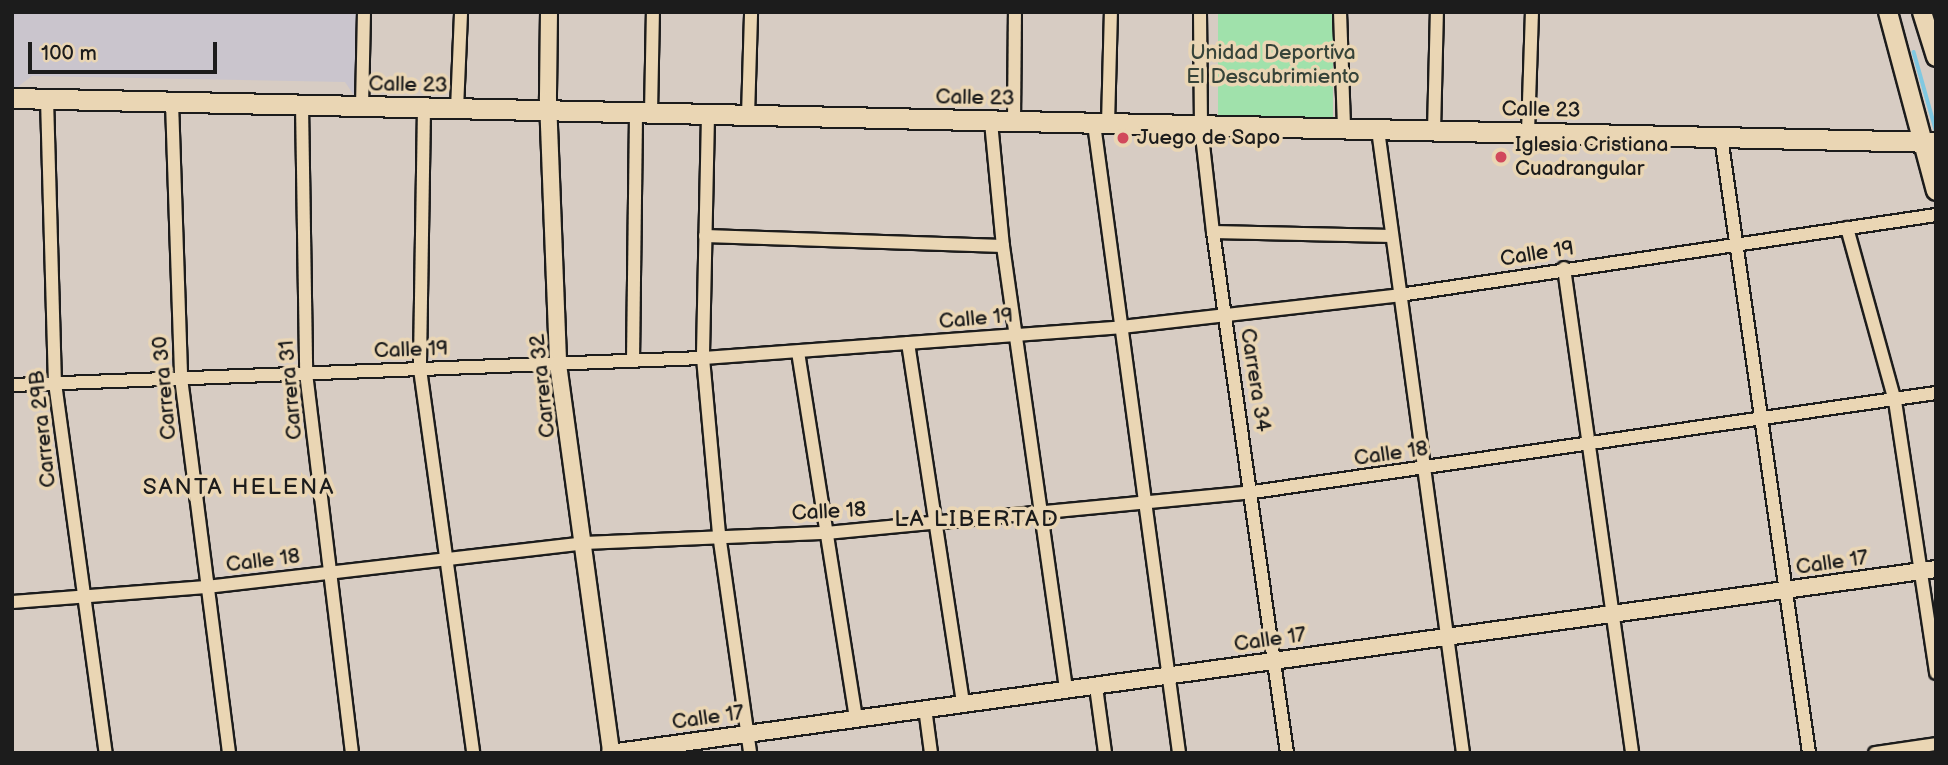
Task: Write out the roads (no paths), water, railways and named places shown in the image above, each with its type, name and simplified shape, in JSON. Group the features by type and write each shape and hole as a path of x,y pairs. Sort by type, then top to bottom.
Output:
{"main road":[{"path":"1888,12 1931,142 1936,191"},
{"path":"1922,12 1936,57"},
{"name":"Calle 23","path":"12,98 1931,142"}],"street":[{"path":"362,107 363,12"},
{"path":"457,109 461,12"},
{"name":"Carrera 32","path":"549,12 548,111 558,364 611,753"},
{"path":"633,361 643,113 653,12"},
{"path":"748,116 751,12"},
{"path":"1014,122 1015,12"},
{"path":"1111,12 1101,124 1121,327 1179,753"},
{"name":"Carrera 34","path":"1200,12 1201,127 1213,232 1253,492 1287,753"},
{"path":"1340,12 1344,129"},
{"path":"1434,131 1437,12"},
{"path":"1528,132 1532,12"},
{"name":"Carrera 29B","path":"47,99 55,383 106,753"},
{"name":"Carrera 30","path":"172,102 181,378 229,753"},
{"name":"Carrera 31","path":"302,105 306,373 352,753"},
{"path":"424,108 420,369 473,753"},
{"path":"708,115 703,358 719,534 750,753"},
{"path":"991,122 1003,246 1066,689"},
{"path":"1378,130 1463,753"},
{"path":"1721,137 1809,753"},
{"name":"Calle 19","path":"12,385 703,358 1121,327 1400,295 1564,268 1936,215"},
{"path":"1847,228 1895,401 1928,570 1936,673"},
{"path":"1213,232 1392,236"},
{"path":"705,236 1003,246"},
{"path":"1564,268 1632,753"},
{"path":"908,343 963,704"},
{"path":"799,352 856,719"},
{"name":"Calle 18","path":"12,602 83,594 206,587 584,543 719,534 827,533 1253,492 1589,446 1936,393"},
{"name":"Calle 17","path":"611,753 1928,570"},
{"path":"1096,687 1105,753"},
{"path":"925,708 931,753"},
{"path":"1875,753 1936,744"}],"waterway":[{"path":"1914,52 1936,130"}],"place":[{"name":"Juego de Sapo","path":"1123,138"},
{"name":"Iglesia Cristiana Cuadrangular","path":"1501,157"}],"district":[{"name":"SANTA HELENA","path":"239,487"},
{"name":"LA LIBERTAD","path":"977,519"}],"park label":[{"name":"Unidad Deportiva El Descubrimiento","path":"1273,65"}]}
